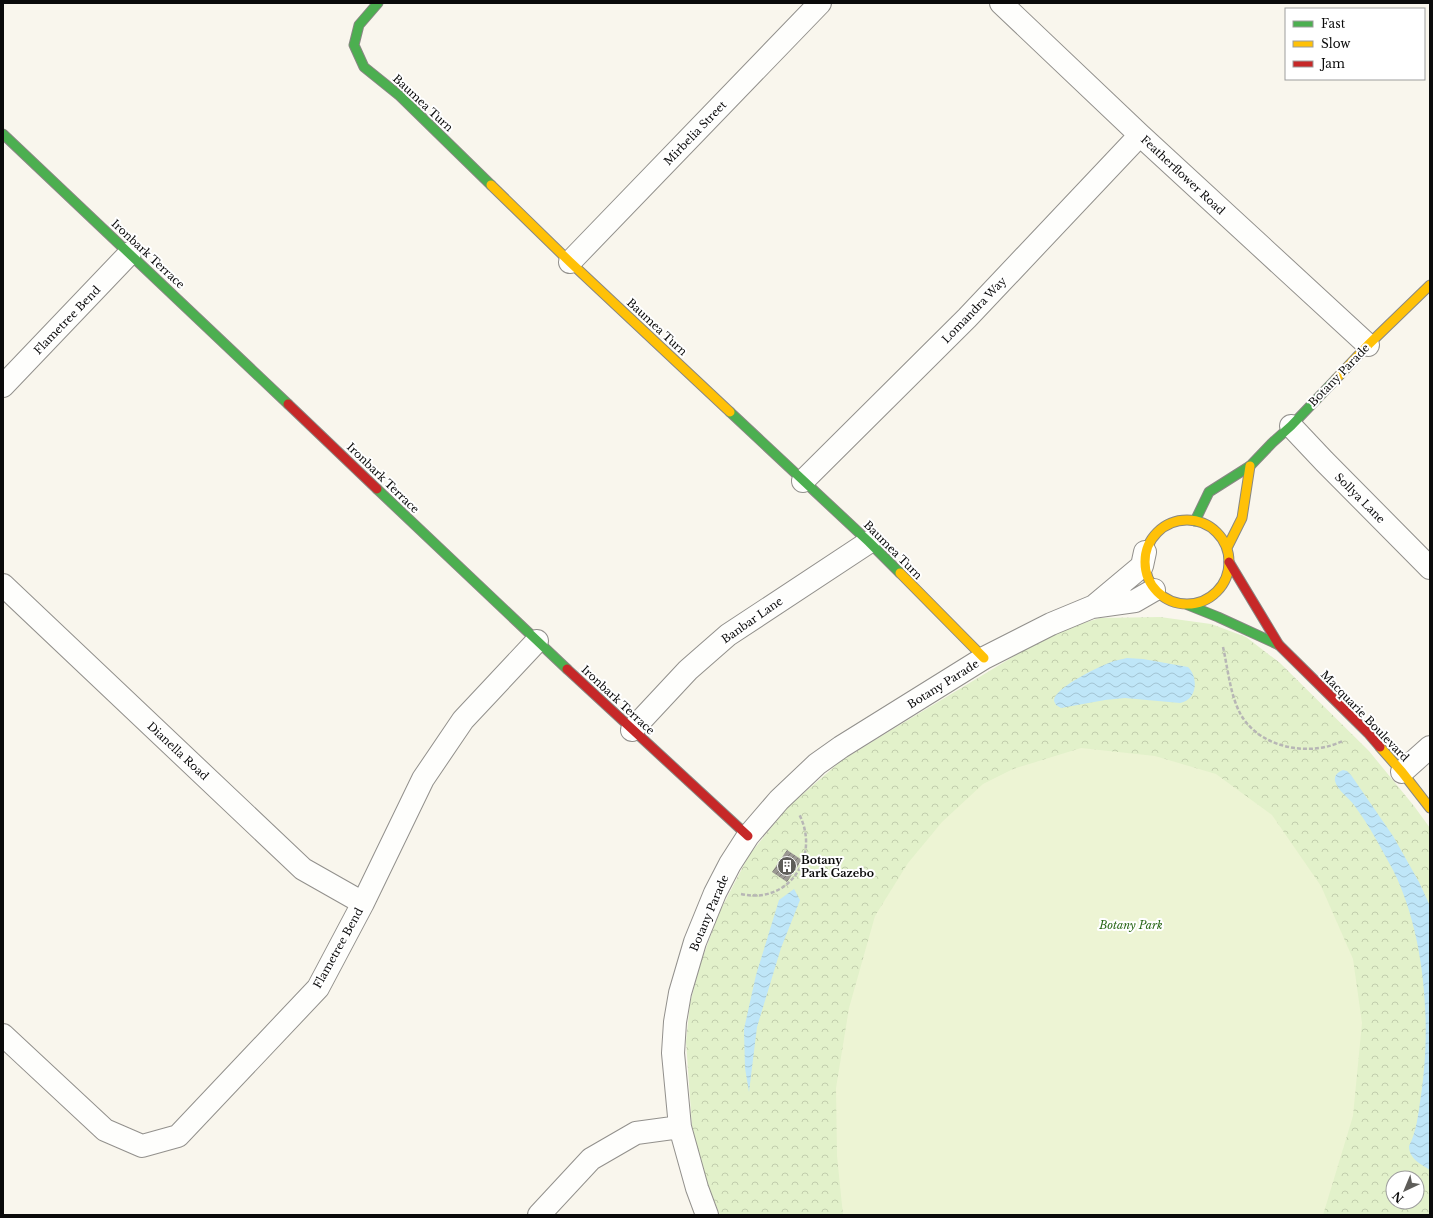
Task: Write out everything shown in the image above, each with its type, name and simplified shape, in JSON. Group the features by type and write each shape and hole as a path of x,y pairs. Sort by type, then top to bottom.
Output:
{"street":[{"name":"Baumea Turn","path":"378,3 359,25 354,45 364,67 400,96 570,262 869,542 984,658"},
{"name":"Mirbelia Street","path":"570,262 820,3"},
{"name":"Featherflower Road","path":"1001,3 1140,135 1368,345"},
{"name":"Ironbark Terrace","path":"3,134 537,641 748,836"},
{"name":"Lomandra Way","path":"803,481 966,318 1140,135"},
{"name":"Flametree Bend","path":"3,386 130,253"},
{"name":"Botany Parade","path":"1196,521 1209,492 1250,466 1291,426 1368,345 1430,285"},
{"name":"Sollya Lane","path":"1291,426 1430,568"},
{"path":"1227,548 1242,518 1250,466"},
{"path":"1182,520 1196,521 1209,526 1220,536 1227,548 1229,562 1227,575 1222,587 1213,596 1201,603 1188,605 1176,604 1164,598 1154,590 1147,578 1144,565 1145,552 1150,540 1159,530 1170,523 1182,520"},
{"name":"Banbar Lane","path":"632,730 688,670 728,635 869,542"},
{"name":"Botany Parade","path":"1092,607 1142,566 1145,552"},
{"name":"Macquarie Boulevard","path":"1229,562 1278,646 1368,733 1402,772 1430,808"},
{"name":"Dianella Road","path":"3,585 303,869 363,903"},
{"name":"Botany Parade","path":"707,1215 697,1188 680,1127 673,1053 675,1022 680,993 695,942 713,897 730,864 748,836 779,800 817,764 840,747 984,658 1051,624 1092,607 1135,601 1154,590"},
{"name":"Macquarie Boulevard","path":"1188,605 1218,617 1278,646"},
{"name":"Flametree Bend","path":"3,1035 105,1130 142,1146 178,1136 318,988 363,903 423,779 462,720 537,641"},
{"path":"1402,772 1430,747"},
{"path":"540,1215 591,1159 636,1134 680,1127"}],"path":[{"path":"1223,646 1230,681 1238,707 1247,723 1260,735 1280,744 1305,749 1320,748 1345,741"},
{"path":"734,893 749,896 762,896 782,889 797,873 805,854 806,831 797,810"}],"green space":[{"name":"Botany Park","path":"1160,617 1211,624 1246,637 1280,663 1369,751 1430,828 1430,1215 720,1215 704,1176 692,1126 686,1042 690,1003 701,962 719,913 749,855 789,806 841,761 1031,646 1067,628 1100,618"},
{"path":"1081,748 1155,756 1216,774 1272,815 1321,886 1353,959 1362,1023 1353,1116 1323,1215 843,1215 837,1156 836,1088 849,1008 875,916 908,863 942,822 983,784 1013,769"}],"water":[{"path":"1127,658 1143,659 1188,667 1192,672 1195,682 1193,693 1190,698 1180,703 1125,698 1061,708 1056,705 1054,701 1056,696 1069,684 1099,667"},
{"path":"1343,770 1347,771 1351,775 1393,836 1419,882 1430,906 1430,1170 1413,1158 1409,1146 1415,1130 1418,1113 1424,1074 1425,1045 1423,984 1413,924 1404,896 1384,853 1352,802 1336,784 1336,775"},
{"path":"794,889 800,900 781,948 757,1027 749,1092 745,1068 744,1029 756,975 779,900"}],"building":[{"name":"Botany Park Gazebo","path":"787,850 802,860 787,882 772,872"}],"traffic: fast":[{"path":"378,3 359,25 354,45 364,67 400,96 491,185"},
{"path":"3,134 288,404"},
{"path":"1195,521 1209,492 1250,466 1336,379"},
{"path":"730,412 900,573"},
{"path":"377,489 567,669"},
{"path":"1188,605 1279,645"}],"traffic: slow":[{"path":"491,185 570,262 730,412"},
{"path":"1336,379 1368,345 1430,285"},
{"path":"1227,548 1242,518 1250,466"},
{"path":"1187,520 1203,523 1217,532 1226,546 1229,562 1226,578 1217,592 1203,601 1187,604 1171,601 1157,592 1148,578 1145,562 1148,546 1157,532 1171,523 1187,520"},
{"path":"900,573 984,658"},
{"path":"1380,747 1430,808"}],"traffic: jam":[{"path":"288,404 377,489"},
{"path":"1229,562 1279,645 1368,733 1380,747"},
{"path":"567,669 748,836"}],"place":[{"name":"Botany Park Gazebo","path":"787,866"}]}
